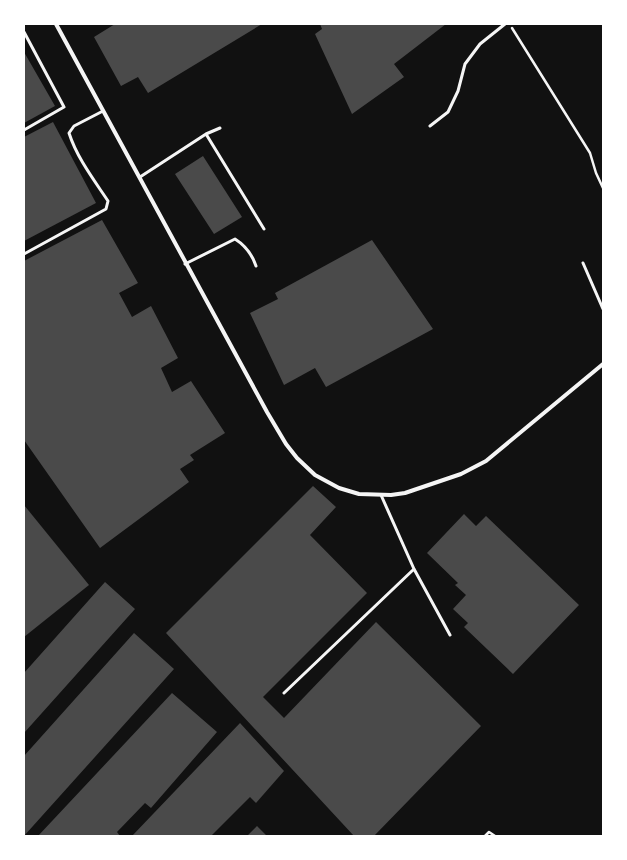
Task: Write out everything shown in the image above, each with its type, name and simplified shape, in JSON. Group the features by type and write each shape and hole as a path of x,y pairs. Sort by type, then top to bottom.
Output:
{"street":[{"path":"56,24 140,177 185,264 267,412 286,444 297,458 315,474 339,488 358,494 381,495 405,493 461,474 486,461 603,364"}],"lane":[{"path":"430,126 448,112 458,91 465,64 480,44 505,24"},
{"path":"24,32 64,102 64,107 24,130"},
{"path":"24,254 106,209 108,201 85,165 69,133 74,126 103,111"},
{"path":"140,177 206,134 220,128"},
{"path":"206,134 264,229"},
{"path":"185,264 235,239 252,254 256,266"},
{"path":"583,263 603,309"},
{"path":"381,495 414,569 450,635"},
{"path":"284,693 414,569"}],"path":[{"path":"510,24 590,153 596,173 603,188"},
{"path":"485,836 489,832 496,836"}],"building":[{"path":"115,24 262,24 148,93 138,77 121,86 94,37"},
{"path":"320,24 446,24 394,64 404,77 352,114 315,34 322,29"},
{"path":"24,52 55,106 24,123"},
{"path":"53,122 96,203 24,241 24,137"},
{"path":"203,156 242,217 214,234 175,174"},
{"path":"102,220 138,283 119,293 132,317 151,306 178,358 161,368 172,392 191,381 225,433 190,455 194,460 180,469 189,482 100,548 24,440 24,261"},
{"path":"372,240 433,329 326,387 315,368 284,385 250,313 278,299 275,293"},
{"path":"313,486 336,507 310,535 367,593 263,697 284,718 376,622 481,726 374,836 354,836 166,633"},
{"path":"24,505 89,585 24,637"},
{"path":"464,514 476,526 486,516 579,605 513,674 464,627 468,623 453,609 466,595 455,585 458,583 427,553"},
{"path":"105,582 135,609 24,733 24,673"},
{"path":"134,633 174,669 24,836 24,756"},
{"path":"172,693 217,732 151,808 145,803 117,832 120,836 38,836"},
{"path":"240,723 284,771 256,803 250,797 211,836 132,836"},
{"path":"257,826 267,836 247,836"}]}
